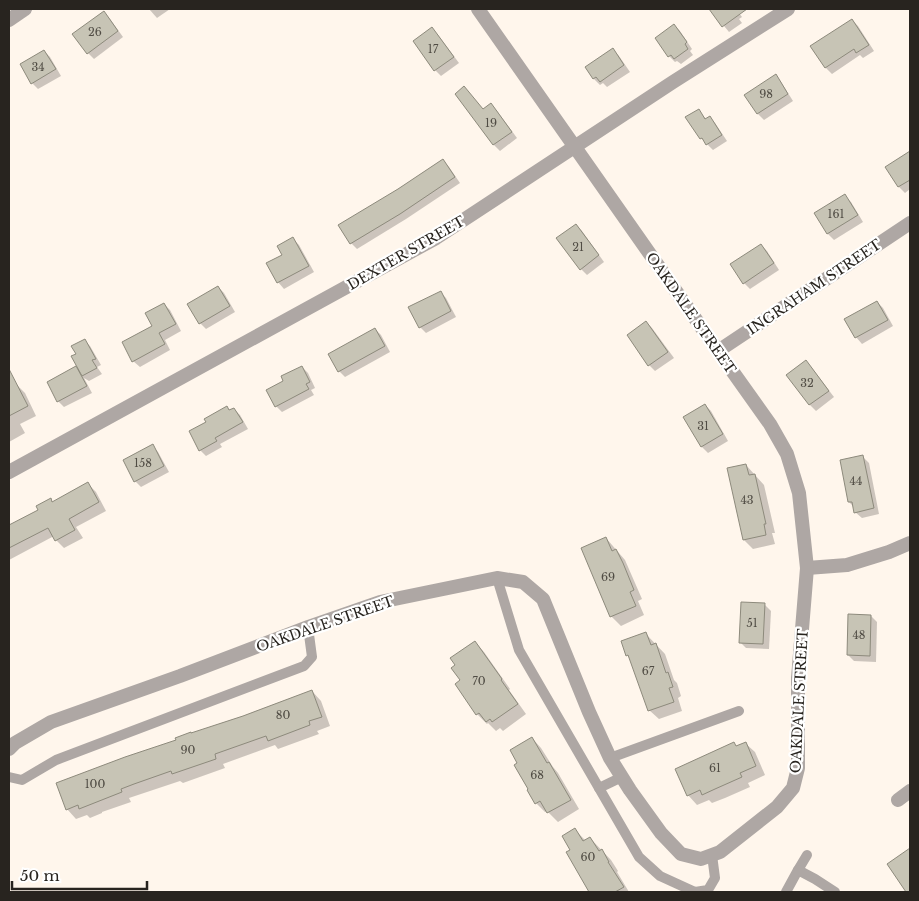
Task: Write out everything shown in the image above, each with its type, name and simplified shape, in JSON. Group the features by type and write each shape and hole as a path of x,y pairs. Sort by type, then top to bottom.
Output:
{"street":[{"path":"9,20 25,9"},
{"name":"OAKDALE STREET","path":"9,749 15,743 51,722 180,676 308,627 380,602 497,578 523,582 543,599 610,758 660,833 681,854 702,859 720,852 777,807 794,788 798,768 798,678 807,568 799,493 787,454 770,424 478,9"},
{"name":"DEXTER STREET","path":"9,472 436,238 673,82 788,9"},
{"name":"INGRAHAM STREET","path":"718,351 910,223"},
{"path":"807,568 847,565 889,552 910,543"},
{"path":"898,800 910,791"}],"lane":[{"path":"497,578 519,650 639,857 660,876 695,892 708,890 715,878 712,855"},
{"path":"9,777 22,780 56,760 304,666 312,657 308,627"},
{"path":"610,758 739,711"},
{"path":"599,788 622,776"},
{"path":"786,892 807,854"},
{"path":"798,870 835,892"}],"building":[{"path":"709,9 747,9 722,27"},
{"path":"104,11 118,31 87,54 72,34"},
{"path":"852,19 869,45 856,53 854,49 825,68 810,46"},
{"path":"674,24 687,42 685,44 688,49 674,59 671,55 668,57 655,38"},
{"path":"432,27 454,57 434,71 413,41"},
{"path":"613,48 624,65 600,82 596,77 593,79 585,67"},
{"path":"44,50 56,69 31,84 20,64"},
{"path":"776,74 788,94 757,114 744,95"},
{"path":"464,86 483,109 491,103 512,132 493,145 455,94"},
{"path":"699,109 705,119 710,116 722,135 706,145 685,117"},
{"path":"910,151 910,180 898,187 885,167"},
{"path":"443,159 455,177 400,214 350,244 338,225"},
{"path":"845,194 858,215 827,234 814,213"},
{"path":"576,224 599,255 580,270 556,238"},
{"path":"293,237 309,266 277,283 266,263 282,255 277,246"},
{"path":"761,244 774,263 743,284 730,264"},
{"path":"218,286 230,306 199,324 187,304"},
{"path":"441,291 451,311 419,328 408,307"},
{"path":"877,301 888,320 855,338 844,319"},
{"path":"164,303 176,324 159,333 165,344 132,362 122,342 152,326 145,313"},
{"path":"646,321 668,352 648,366 627,335"},
{"path":"375,328 385,346 338,372 328,354"},
{"path":"85,339 96,359 92,360 97,368 82,376 71,356 76,354 71,346"},
{"path":"806,360 829,391 809,405 786,375"},
{"path":"76,366 87,386 57,402 47,382"},
{"path":"302,366 310,382 306,384 309,389 275,407 266,390 283,381 281,376"},
{"path":"9,369 28,406 9,416"},
{"path":"705,404 723,434 701,447 683,417"},
{"path":"227,406 229,410 234,408 243,422 215,438 217,441 199,451 189,431 206,422 204,419"},
{"path":"153,444 164,466 134,482 123,460"},
{"path":"863,455 874,508 854,513 852,502 848,502 840,460"},
{"path":"746,464 749,475 755,474 766,524 764,524 766,535 743,540 727,468"},
{"path":"88,482 99,502 69,519 75,530 55,541 48,528 9,548 9,525 38,510 36,506 51,498 52,502"},
{"path":"606,537 612,551 616,549 623,563 634,590 630,592 636,606 610,617 581,548"},
{"path":"741,602 765,603 763,644 739,643"},
{"path":"848,614 871,615 870,656 847,655"},
{"path":"646,632 651,645 656,643 666,673 668,672 673,687 669,688 674,702 648,711 621,641"},
{"path":"475,641 518,704 492,722 490,719 486,722 479,713 476,715 455,684 460,680 451,668 455,665 450,658"},
{"path":"312,690 322,717 309,721 310,725 268,741 266,736 215,754 216,759 172,774 171,771 134,784 121,789 122,792 79,809 78,805 66,810 56,783 176,740 175,738 191,732 243,716"},
{"path":"532,737 571,800 547,813 540,801 535,804 514,765 517,763 510,750"},
{"path":"734,742 736,746 746,742 756,766 740,773 742,777 702,795 700,790 687,796 675,769"},
{"path":"575,828 583,841 590,837 599,851 602,849 624,887 615,892 589,892 566,852 570,850 562,836"},
{"path":"910,848 910,892 906,892 887,864"}]}
